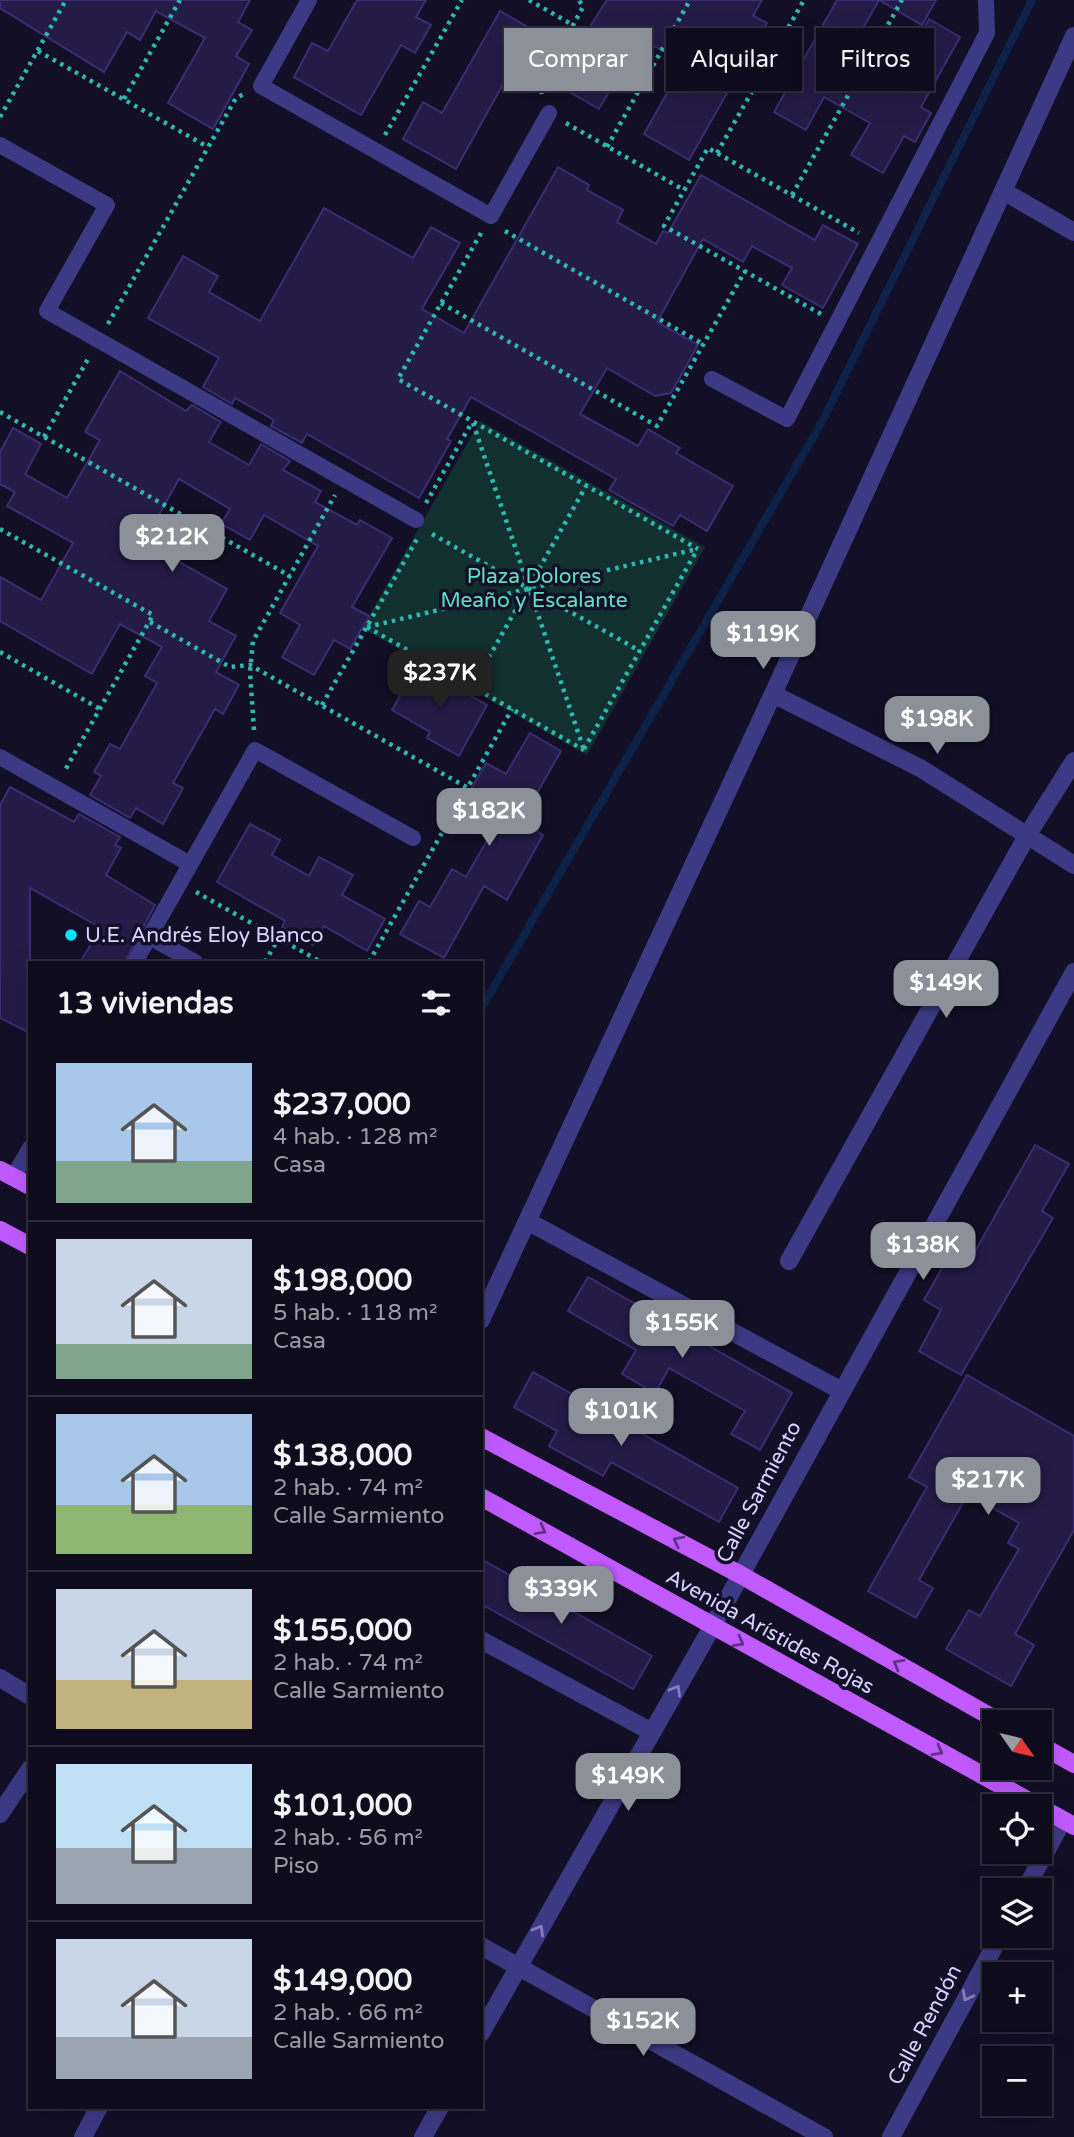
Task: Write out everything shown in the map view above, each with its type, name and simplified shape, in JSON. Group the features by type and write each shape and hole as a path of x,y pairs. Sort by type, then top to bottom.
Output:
{"main road":[{"path":"6,1173 28,1185"},
{"path":"0,1230 28,1245"},
{"name":"Avenida Arístides Rojas","path":"483,1438 741,1575 982,1712"},
{"name":"Avenida Arístides Rojas","path":"483,1498 1017,1794"},
{"path":"1052,1752 1074,1764"},
{"name":"Avenida Arístides Rojas","path":"1052,1814 1068,1823"}],"street":[{"path":"483,1316 773,694 1074,36"},
{"path":"1003,191 1074,232"},
{"path":"773,694 920,768 1074,864"},
{"path":"789,1261 1028,834 1074,761"},
{"name":"Calle Sarmiento","path":"483,2028 712,1627 840,1390 1074,972"},
{"path":"529,1222 840,1390"},
{"path":"483,1641 652,1732"},
{"path":"0,1678 28,1695"},
{"path":"0,1814 28,1772"},
{"path":"1033,1878 1068,1823"},
{"path":"483,1946 824,2137"},
{"name":"Calle Rendón","path":"891,2137 993,1948"},
{"path":"83,2137 98,2109"},
{"path":"423,2137 439,2109"}],"lane":[{"path":"309,0 261,86 491,216 549,113"},
{"path":"712,379 787,419 987,33 986,0"},
{"path":"0,145 107,205 47,311 416,520"},
{"path":"136,961 256,750 412,838"},
{"path":"0,757 190,864"},
{"path":"149,937 193,961"},
{"path":"6,1173 28,1149"}],"path":[{"path":"0,117 66,0"},
{"path":"124,99 180,0"},
{"path":"376,151 462,0"},
{"path":"528,0 573,25"},
{"path":"579,0 583,7 540,85 549,113 684,190"},
{"path":"607,146 690,0"},
{"path":"717,153 804,0"},
{"path":"792,195 902,0"},
{"path":"37,51 208,147"},
{"path":"44,437 236,98 261,86"},
{"path":"836,323 664,226 708,148 878,244"},
{"path":"698,549 398,379 491,216 505,231 703,344"},
{"path":"441,303 657,426 745,271"},
{"path":"0,412 290,576"},
{"path":"416,520 472,422"},
{"path":"472,422 584,750"},
{"path":"256,750 250,665 253,641 344,479"},
{"path":"472,687 586,486"},
{"path":"322,705 424,527 640,651"},
{"path":"0,528 153,615 55,788"},
{"path":"367,627 698,549"},
{"path":"584,750 698,549"},
{"path":"150,622 230,667 250,665 468,788"},
{"path":"367,627 584,750"},
{"path":"0,652 100,709"},
{"path":"370,961 512,709"},
{"path":"180,883 319,961"},
{"path":"266,961 278,939"}],"green space":[{"name":"Plaza Dolores Meaño y Escalante","path":"480,421 705,547 587,755 362,628"}],"building":[{"path":"0,0 250,0 238,22 252,30 236,56 249,64 213,129 168,103 205,38 156,11 140,40 127,32 104,72 0,8"},
{"path":"357,0 426,0 416,17 431,25 415,53 401,45 361,115 294,77 312,43 328,51"},
{"path":"607,0 762,0 753,16 767,23 764,28 666,28 666,53 652,45 652,28 589,28"},
{"path":"837,0 879,0 863,28 821,28"},
{"path":"879,0 936,0 922,25"},
{"path":"500,11 530,28 504,28 504,82 456,169 403,139 423,102 442,113"},
{"path":"929,19 960,37 934,84 934,28 924,28"},
{"path":"816,37 816,91 930,91 921,107 931,113 915,142 904,136 883,173 851,155 870,123 824,97 806,130 774,112 786,91 802,91 802,62"},
{"path":"568,91 609,91 599,109"},
{"path":"668,91 728,91 689,160 644,134"},
{"path":"558,167 589,185 587,190 623,210 617,222 656,244 663,231 668,233 701,175 815,240 823,225 858,244 823,308 782,285 792,268 752,246 743,262 703,239 657,322 698,345 671,393 655,396 607,368 580,414 638,446 648,429 680,448 676,453 733,486 707,531 680,515 673,526 609,490 616,479 471,397 447,439 451,441 419,498 307,434 302,443 271,426 274,420 235,398 232,404 203,387 219,358 148,318 183,256 218,276 209,292 260,321 324,208 413,258 431,227 460,243 422,309 464,333"},
{"path":"120,371 186,411 192,405 221,422 209,442 249,465 261,444 290,461 283,470 321,491 315,502 357,525 360,520 392,538 352,607 369,616 350,649 334,640 314,675 282,657 300,625 280,613 318,546 264,515 250,540 221,524 230,509 179,479 152,527 168,537 160,551 227,589 209,621 236,636 216,672 239,685 223,714 215,709 173,783 183,788 163,824 136,808 130,818 90,795 101,776 94,772 110,744 120,749 157,683 145,676 162,647 120,624 92,674 0,621 0,577 41,600 73,543 7,506 15,492 0,484 0,452 13,428 41,444 25,474 67,498 100,440 85,432"},
{"path":"417,666 487,705 459,756 427,738 430,732 392,710"},
{"path":"530,733 561,751 521,821 543,835 507,900 484,886 444,958 400,934 419,901 430,907 452,869 466,877 503,812 469,793 486,763 506,774"},
{"name":"U.E. Andrés Eloy Blanco","path":"10,787 74,822 79,814 120,837 115,845 121,848 106,875 155,905 126,961 81,961 101,928 30,888 28,1032 0,1018 0,805"},
{"path":"250,824 280,840 272,855 309,876 319,857 353,875 342,895 385,919 367,951 324,926 313,945 282,927 285,921 217,882"},
{"path":"1035,1145 1069,1164 1042,1211 1053,1218 961,1375 919,1351 941,1310 924,1300 955,1245 973,1255"},
{"path":"588,1277 792,1393 760,1450 731,1434 745,1411 669,1368 655,1393 622,1374 636,1350 568,1311"},
{"path":"533,1372 738,1488 719,1522 611,1462 603,1476 549,1446 557,1431 514,1407"},
{"path":"967,1375 1074,1436 1074,1530 1015,1634 1034,1645 1011,1686 946,1649 969,1610 980,1616 1019,1549 1008,1543 1019,1523 968,1494 919,1580 933,1588 916,1618 868,1591 927,1487 909,1477"},
{"path":"483,1560 652,1656 633,1689 483,1605"}],"waterway":[{"path":"483,1006 823,420 1032,0"}],"place":[{"name":"U.E. Andrés Eloy Blanco","path":"71,935"}]}
